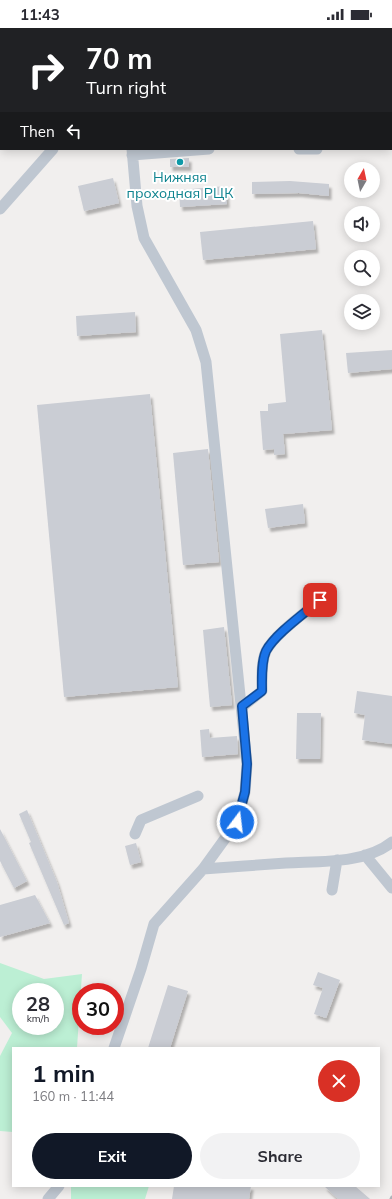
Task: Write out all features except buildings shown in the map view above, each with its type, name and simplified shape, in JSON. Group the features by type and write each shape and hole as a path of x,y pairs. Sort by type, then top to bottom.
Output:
{"street":[{"path":"0,209 52,150"},
{"path":"114,1047 141,969 154,924 204,870 237,822 245,792 247,764 242,706 206,362 196,330 144,238 137,206 132,152 183,150"},
{"path":"242,706 262,691 262,672 266,651 281,633 320,600"},
{"path":"135,834 141,820 198,796"},
{"path":"204,870 337,860 364,855 384,848 392,842"},
{"path":"364,855 392,888"},
{"path":"332,890 337,860"},
{"path":"48,1199 58,1187"}],"green space":[{"path":"0,963 44,979 82,974 81,983 72,983 72,1035 78,1035 77,1047 12,1047 12,1132 0,1131 0,1056 12,1033 0,1017"},
{"path":"71,1187 149,1187 145,1199 71,1199"}],"place":[{"name":"Нижняя проходная РЦК","path":"180,162"}],"route":[{"path":"237,822 245,792 247,764 242,706 262,691 262,672 266,651 281,633 320,600"}]}
